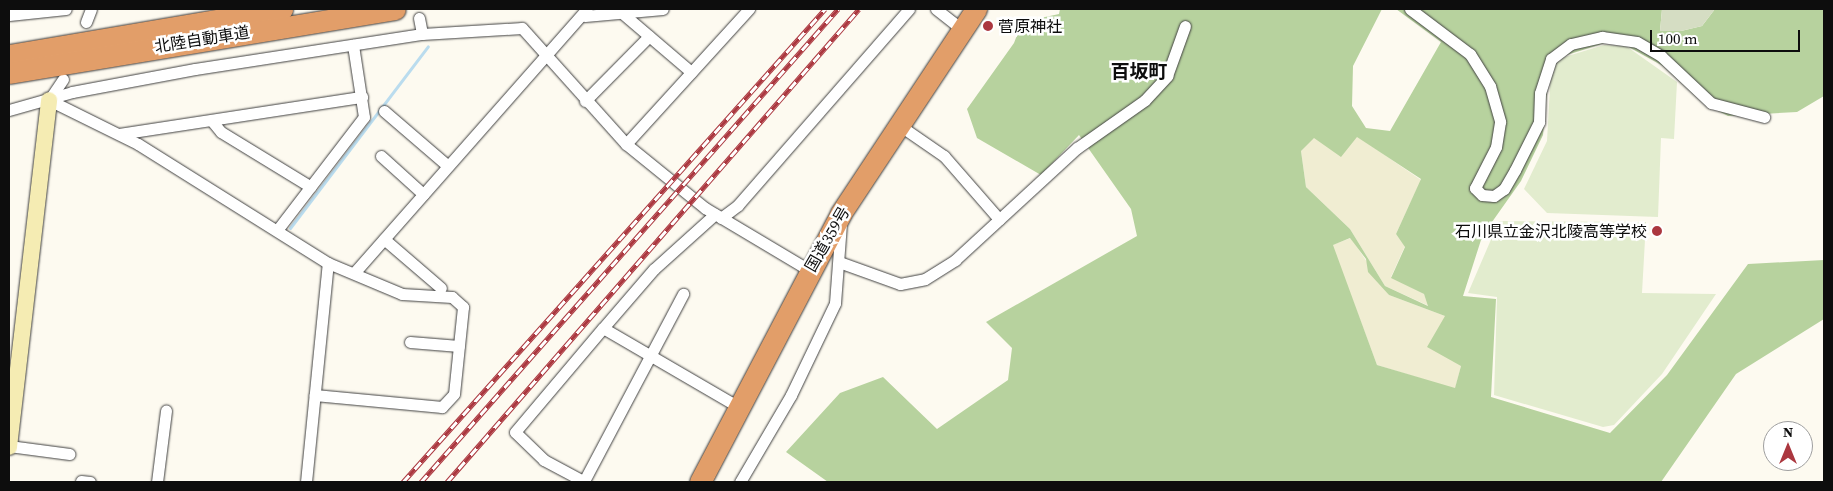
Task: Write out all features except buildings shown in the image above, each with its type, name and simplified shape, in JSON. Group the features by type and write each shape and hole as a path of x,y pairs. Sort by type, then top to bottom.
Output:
{"highway":[{"name":"北陸自動車道","path":"9,56 282,9"},
{"name":"北陸自動車道","path":"9,73 395,9"},
{"name":"国道359号","path":"700,482 809,270 841,213 976,9"},
{"path":"9,47 246,14"},
{"path":"9,81 127,52"}],"street":[{"path":"9,15 66,9"},
{"path":"86,22 91,9"},
{"path":"354,273 544,54 586,13 622,13 663,9"},
{"path":"626,144 749,9"},
{"path":"683,294 584,482 544,460 515,432 654,269 718,216 738,205 909,9"},
{"path":"936,9 962,29"},
{"path":"1410,9 1470,54 1490,86 1500,122 1496,147 1475,188 1482,195 1494,196 1504,189 1539,122 1540,93 1551,60 1571,44 1602,38 1637,42 1661,56 1711,103 1764,117"},
{"path":"622,13 691,72"},
{"path":"419,18 422,34"},
{"path":"839,262 900,284 925,279 956,260 1077,148 1145,100 1167,76 1185,26"},
{"path":"9,110 195,69 422,34 522,28 585,101 626,144 718,216 809,270"},
{"path":"585,101 649,36"},
{"path":"278,229 364,117 353,45"},
{"path":"63,79 49,100 12,392 9,447 68,454"},
{"path":"117,134 362,97"},
{"path":"49,100 117,134 278,229 328,263 402,294 452,297 464,307 454,394 442,407 315,394"},
{"path":"384,111 448,166"},
{"path":"212,121 221,132 311,187"},
{"path":"899,125 944,156 999,219"},
{"path":"381,156 423,194"},
{"path":"740,482 818,344 835,303 841,213"},
{"path":"384,239 440,288"},
{"path":"306,482 328,263"},
{"path":"603,328 739,406"},
{"path":"410,342 459,346"},
{"path":"157,482 166,411"}],"shaded area":[{"path":"1357,136 1421,180 1396,234 1405,246 1391,277 1424,294 1429,306 1385,286 1350,229 1306,187 1301,151 1314,137"},
{"path":"1351,238 1389,295 1445,316 1461,366 1455,389 1377,365 1332,245"}],"green space":[{"path":"1060,9 1382,9 1353,66 1352,106 1366,128 1390,131 1441,42 1396,9 1662,9 1660,31 1681,31 1702,26 1715,9 1824,9 1824,96 1797,112 1728,116 1703,103 1663,66 1625,45 1605,43 1557,58 1549,68 1543,135 1521,181 1492,222 1487,239 1481,240 1463,296 1496,299 1491,397 1610,433 1667,375 1748,264 1824,260 1824,319 1736,374 1661,482 828,482 786,452 840,393 883,377 937,429 1008,380 1012,348 986,322 1137,236 1131,209 1079,135 1041,175 977,138 967,109 1014,43 1022,22 1059,14","holes":["1357,137 1421,179 1396,234 1405,247 1391,278 1424,294 1428,306 1385,286 1350,229 1306,187 1301,151 1314,138 1341,157","1350,238 1366,259 1368,272 1389,295 1445,316 1427,347 1461,366 1455,388 1377,365 1333,245"]},
{"path":"1662,9 1715,9 1702,26 1681,31 1660,31"},
{"path":"1604,45 1626,46 1677,82 1674,139 1661,138 1658,217 1547,213 1524,189 1547,141 1551,69 1558,59"},
{"path":"1499,221 1646,222 1642,293 1716,294 1662,374 1614,425 1603,427 1494,395 1497,297 1468,293"}],"waterway":[{"path":"290,228 428,46"}],"railway":[{"path":"403,482 825,9"},
{"path":"421,482 838,9"},
{"path":"447,482 859,9"}],"place":[{"name":"菅原神社","path":"988,26"},
{"name":"石川県立金沢北陵高等学校","path":"1657,231"}],"district":[{"name":"百坂町","path":"1139,72"}]}
